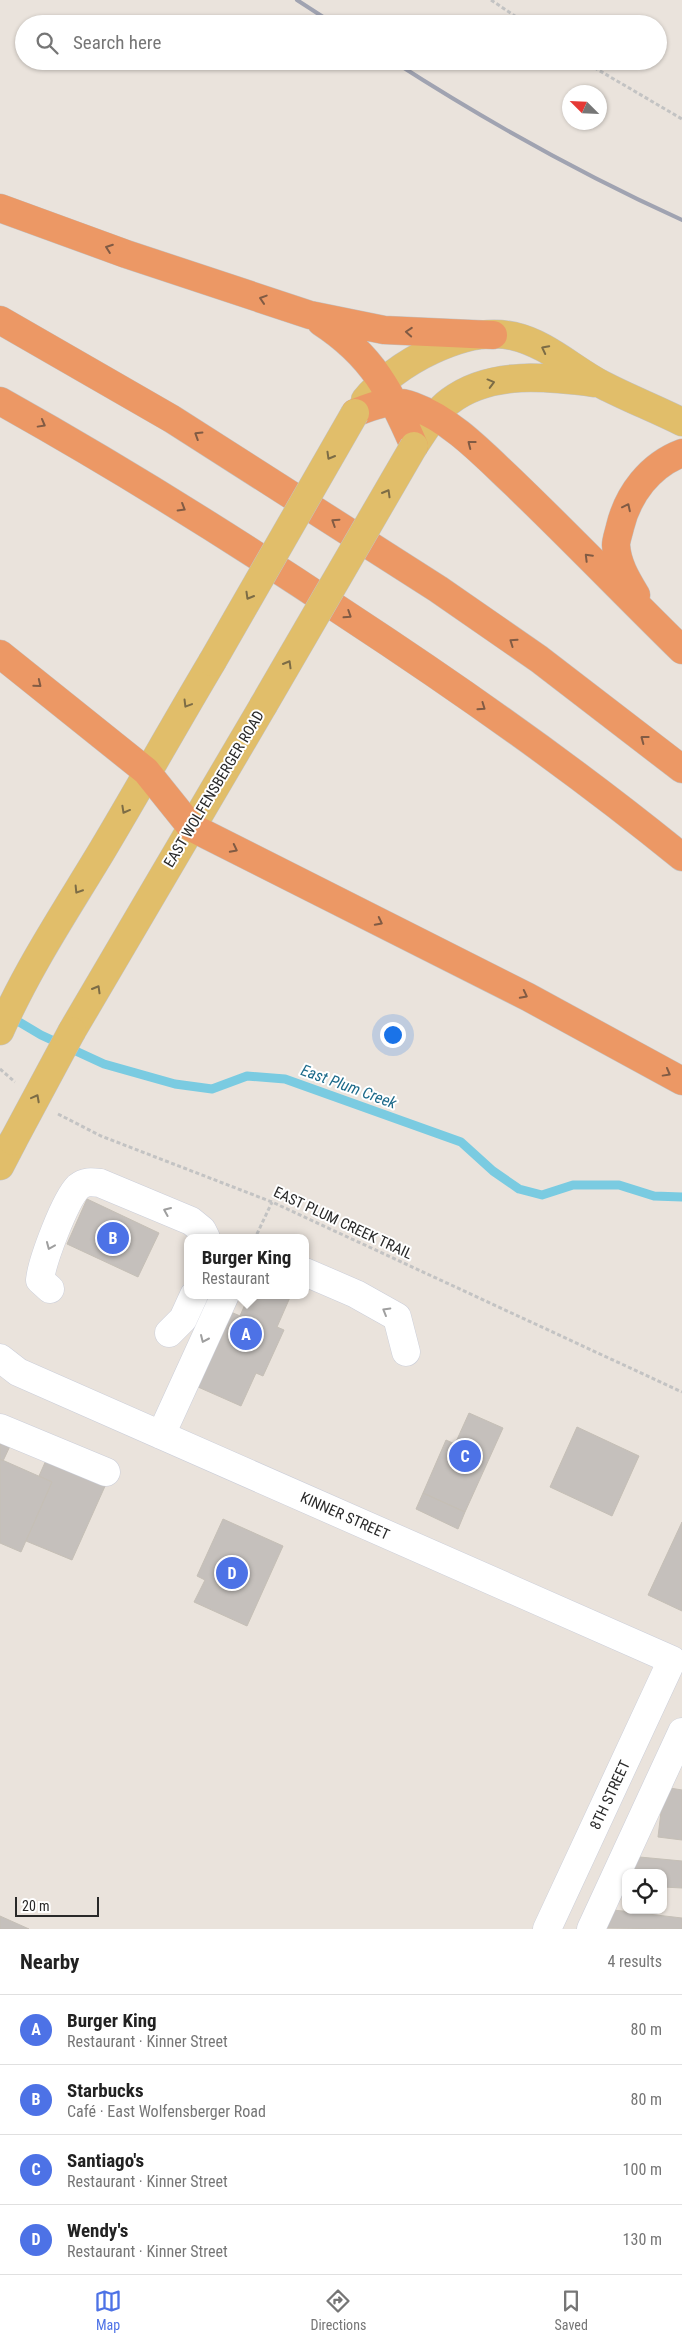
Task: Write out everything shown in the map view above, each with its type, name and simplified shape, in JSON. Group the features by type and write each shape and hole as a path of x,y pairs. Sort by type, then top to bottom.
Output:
{"highway":[{"path":"0,208 126,254 310,314 384,330 493,335"},
{"path":"310,314 358,350 389,392 414,446"},
{"path":"0,320 172,419 438,589 538,659 682,769"},
{"path":"355,413 376,405 389,392"},
{"path":"389,392 412,406 434,416 479,450 682,650"},
{"path":"0,400 201,519 420,663 615,802 682,857"},
{"path":"647,616 622,571 616,545 623,514 636,488 654,468 682,453"},
{"path":"0,654 146,772 190,827 528,997 682,1081"}],"main road":[{"path":"389,392 425,354 453,341 468,337 511,335 547,349 601,384 682,422"},
{"name":"EAST WOLFENSBERGER ROAD","path":"0,1166 72,1032 158,886 190,827 263,706 414,446 434,416 450,401 470,390 493,382 519,378 554,378 601,384"},
{"path":"0,1031 15,997 51,932 103,849 355,413"}],"street":[{"path":"50,1289 40,1280 42,1265 72,1196 79,1185 88,1182 100,1183 191,1221 204,1234"},
{"path":"309,1274 356,1294 397,1317 406,1352"},
{"path":"169,1332 183,1319 192,1299"},
{"path":"161,1434 223,1299"},
{"name":"KINNER STREET","path":"6,1368 673,1656"},
{"path":"0,1428 106,1472"},
{"name":"8TH STREET","path":"547,1929 673,1656"},
{"path":"649,1711 682,1726"},
{"path":"591,1929 682,1732"}],"path":[{"path":"491,0 514,15"},
{"path":"598,70 682,119"},
{"path":"0,1069 20,1087"},
{"name":"EAST PLUM CREEK TRAIL","path":"49,1109 101,1136 272,1202 682,1392"},
{"path":"257,1234 272,1202"}],"building":[{"path":"87,1199 159,1233 138,1277 67,1244"},
{"path":"247,1299 289,1299 277,1327 284,1330 263,1376 256,1373 241,1406 198,1387 231,1312 240,1316"},
{"path":"469,1413 503,1428 465,1512 423,1493 446,1440 455,1444"},
{"path":"577,1427 639,1456 612,1516 550,1487"},
{"path":"0,1440 11,1444 3,1461 0,1459"},
{"path":"47,1458 106,1484 72,1560 26,1541 52,1482 39,1476"},
{"path":"0,1459 52,1482 21,1552 0,1543"},
{"path":"423,1493 465,1512 458,1529 416,1509"},
{"path":"223,1519 283,1546 247,1626 194,1602 205,1580 197,1576"},
{"path":"682,1522 682,1611 648,1595"},
{"path":"664,1787 682,1790 682,1840 658,1837"},
{"path":"629,1856 682,1861 682,1888 667,1887 667,1869 627,1869"},
{"path":"605,1909 622,1911 622,1914 648,1914 682,1918 682,1929 602,1928"},
{"path":"0,1916 29,1929 0,1929"}],"waterway":[{"name":"East Plum Creek","path":"9,1016 41,1035 104,1064 175,1084 212,1089 247,1076 285,1079 461,1142 493,1171 519,1189 542,1195 573,1185 619,1185 654,1196 682,1197"}],"railway":[{"path":"297,0 320,15"},
{"path":"407,70 534,146 682,220"}],"place":[{"name":"Starbucks","path":"113,1238"},
{"name":"Burger King","path":"246,1334"},
{"name":"Santiago's","path":"465,1456"},
{"name":"Wendy's","path":"232,1573"}]}
